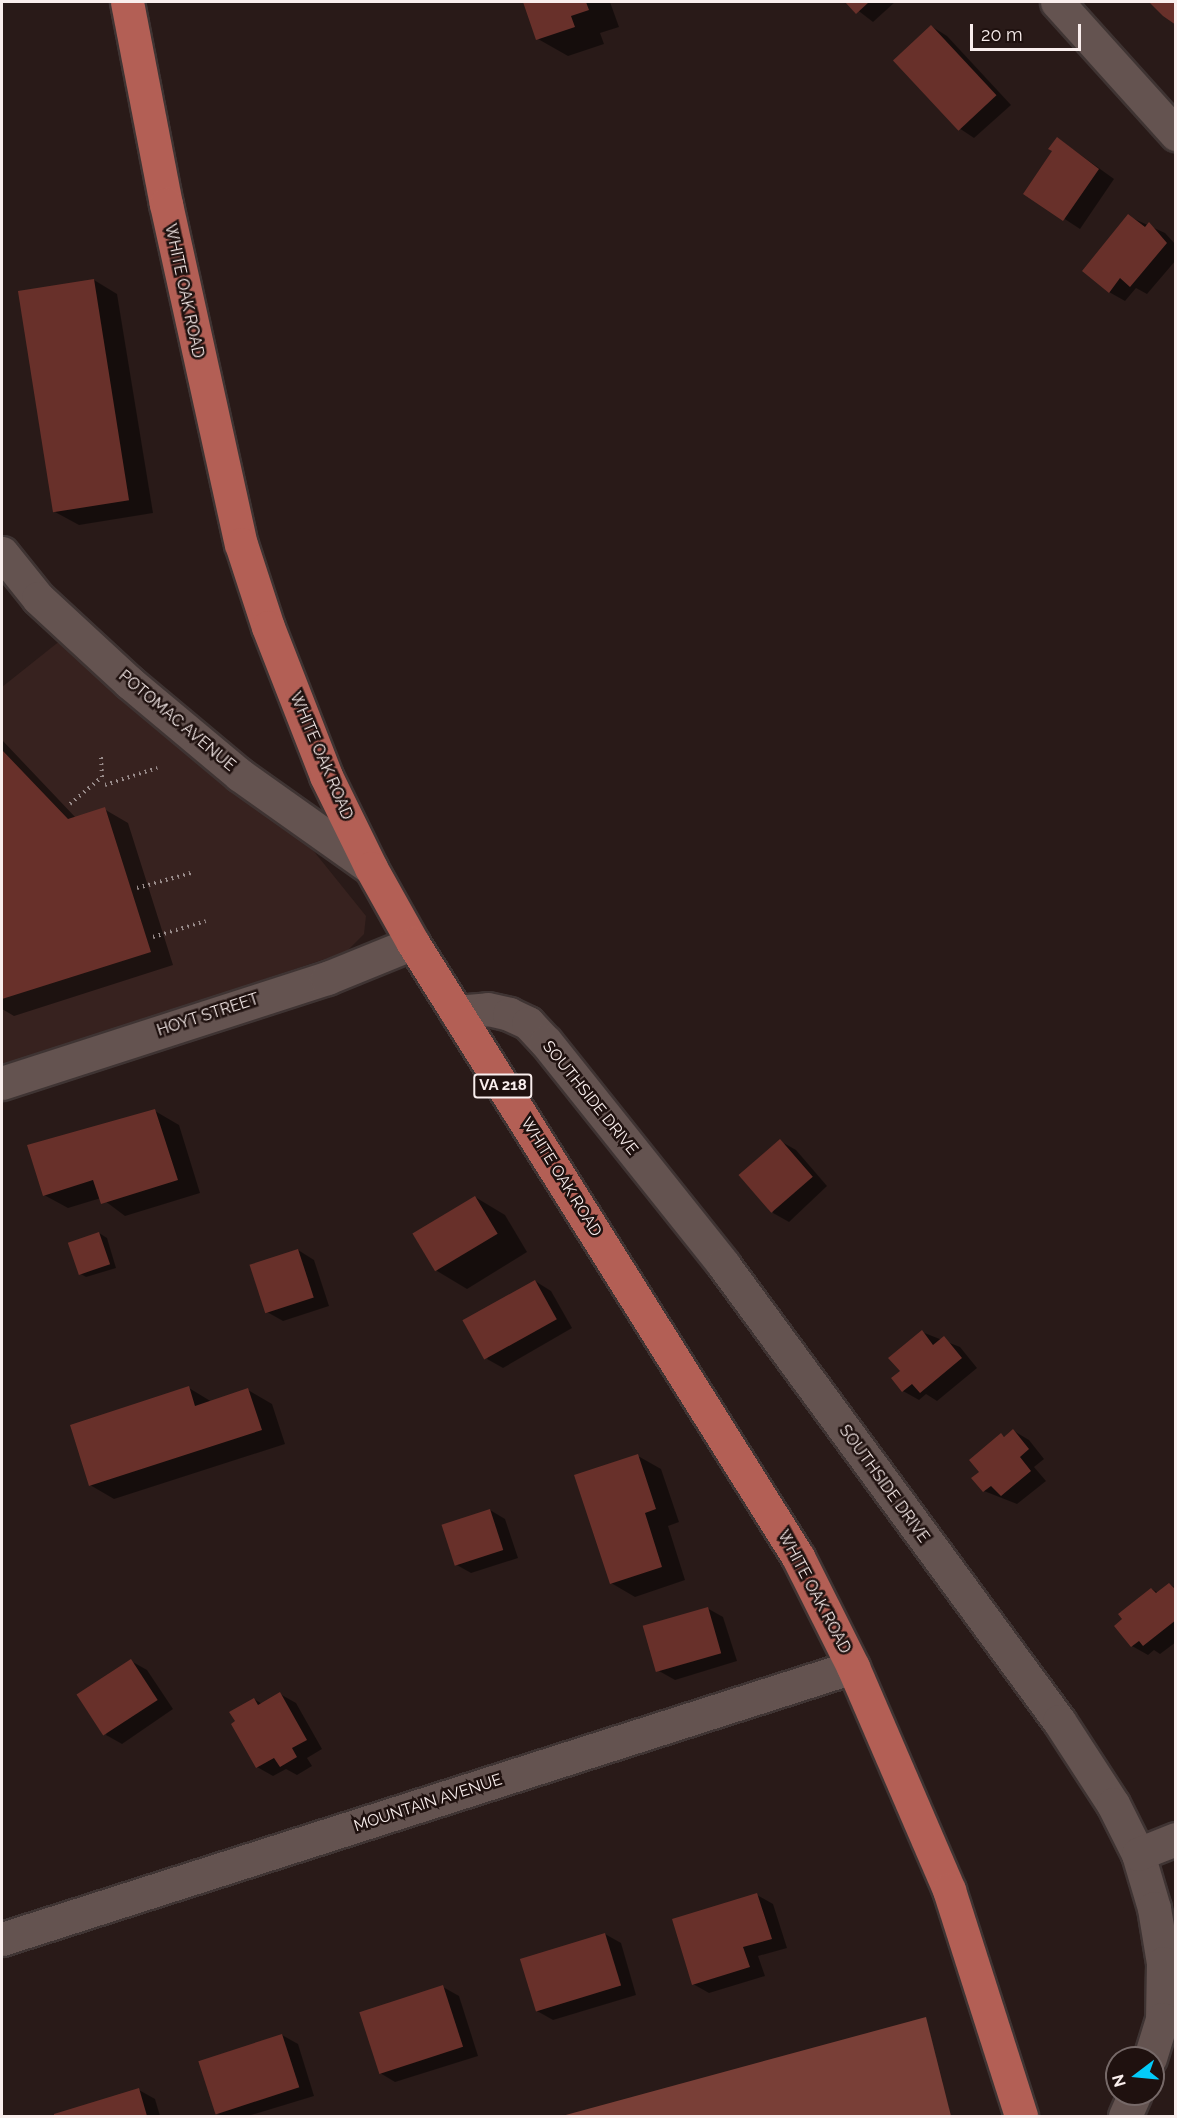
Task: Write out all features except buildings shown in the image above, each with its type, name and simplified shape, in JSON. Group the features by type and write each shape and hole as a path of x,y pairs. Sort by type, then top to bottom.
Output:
{"main road":[{"name":"WHITE OAK ROAD","path":"127,2 168,216 241,544 268,627 326,776 371,868 413,943 798,1557 853,1667 949,1890 1021,2116"}],"street":[{"path":"1057,2 1176,134"},
{"name":"POTOMAC AVENUE","path":"2,553 38,598 130,683 240,775 371,868"},
{"name":"HOYT STREET","path":"2,1083 327,978 413,943"},
{"name":"SOUTHSIDE DRIVE","path":"456,1012 488,1009 509,1014 528,1023 546,1042 723,1264 1059,1721 1113,1804 1138,1854 1154,1908 1163,1963 1162,2019 1154,2046"},
{"name":"MOUNTAIN AVENUE","path":"2,1939 853,1667"},
{"path":"1138,1854 1176,1839"}],"path":[{"path":"70,804 102,777 101,755"},
{"path":"105,785 157,768"},
{"path":"138,888 190,873"},
{"path":"153,937 206,921"}],"shaded area":[{"path":"61,640 308,844 366,916 364,934 346,952 2,1067 2,687"},
{"path":"926,2017 951,2116 562,2116"}]}
